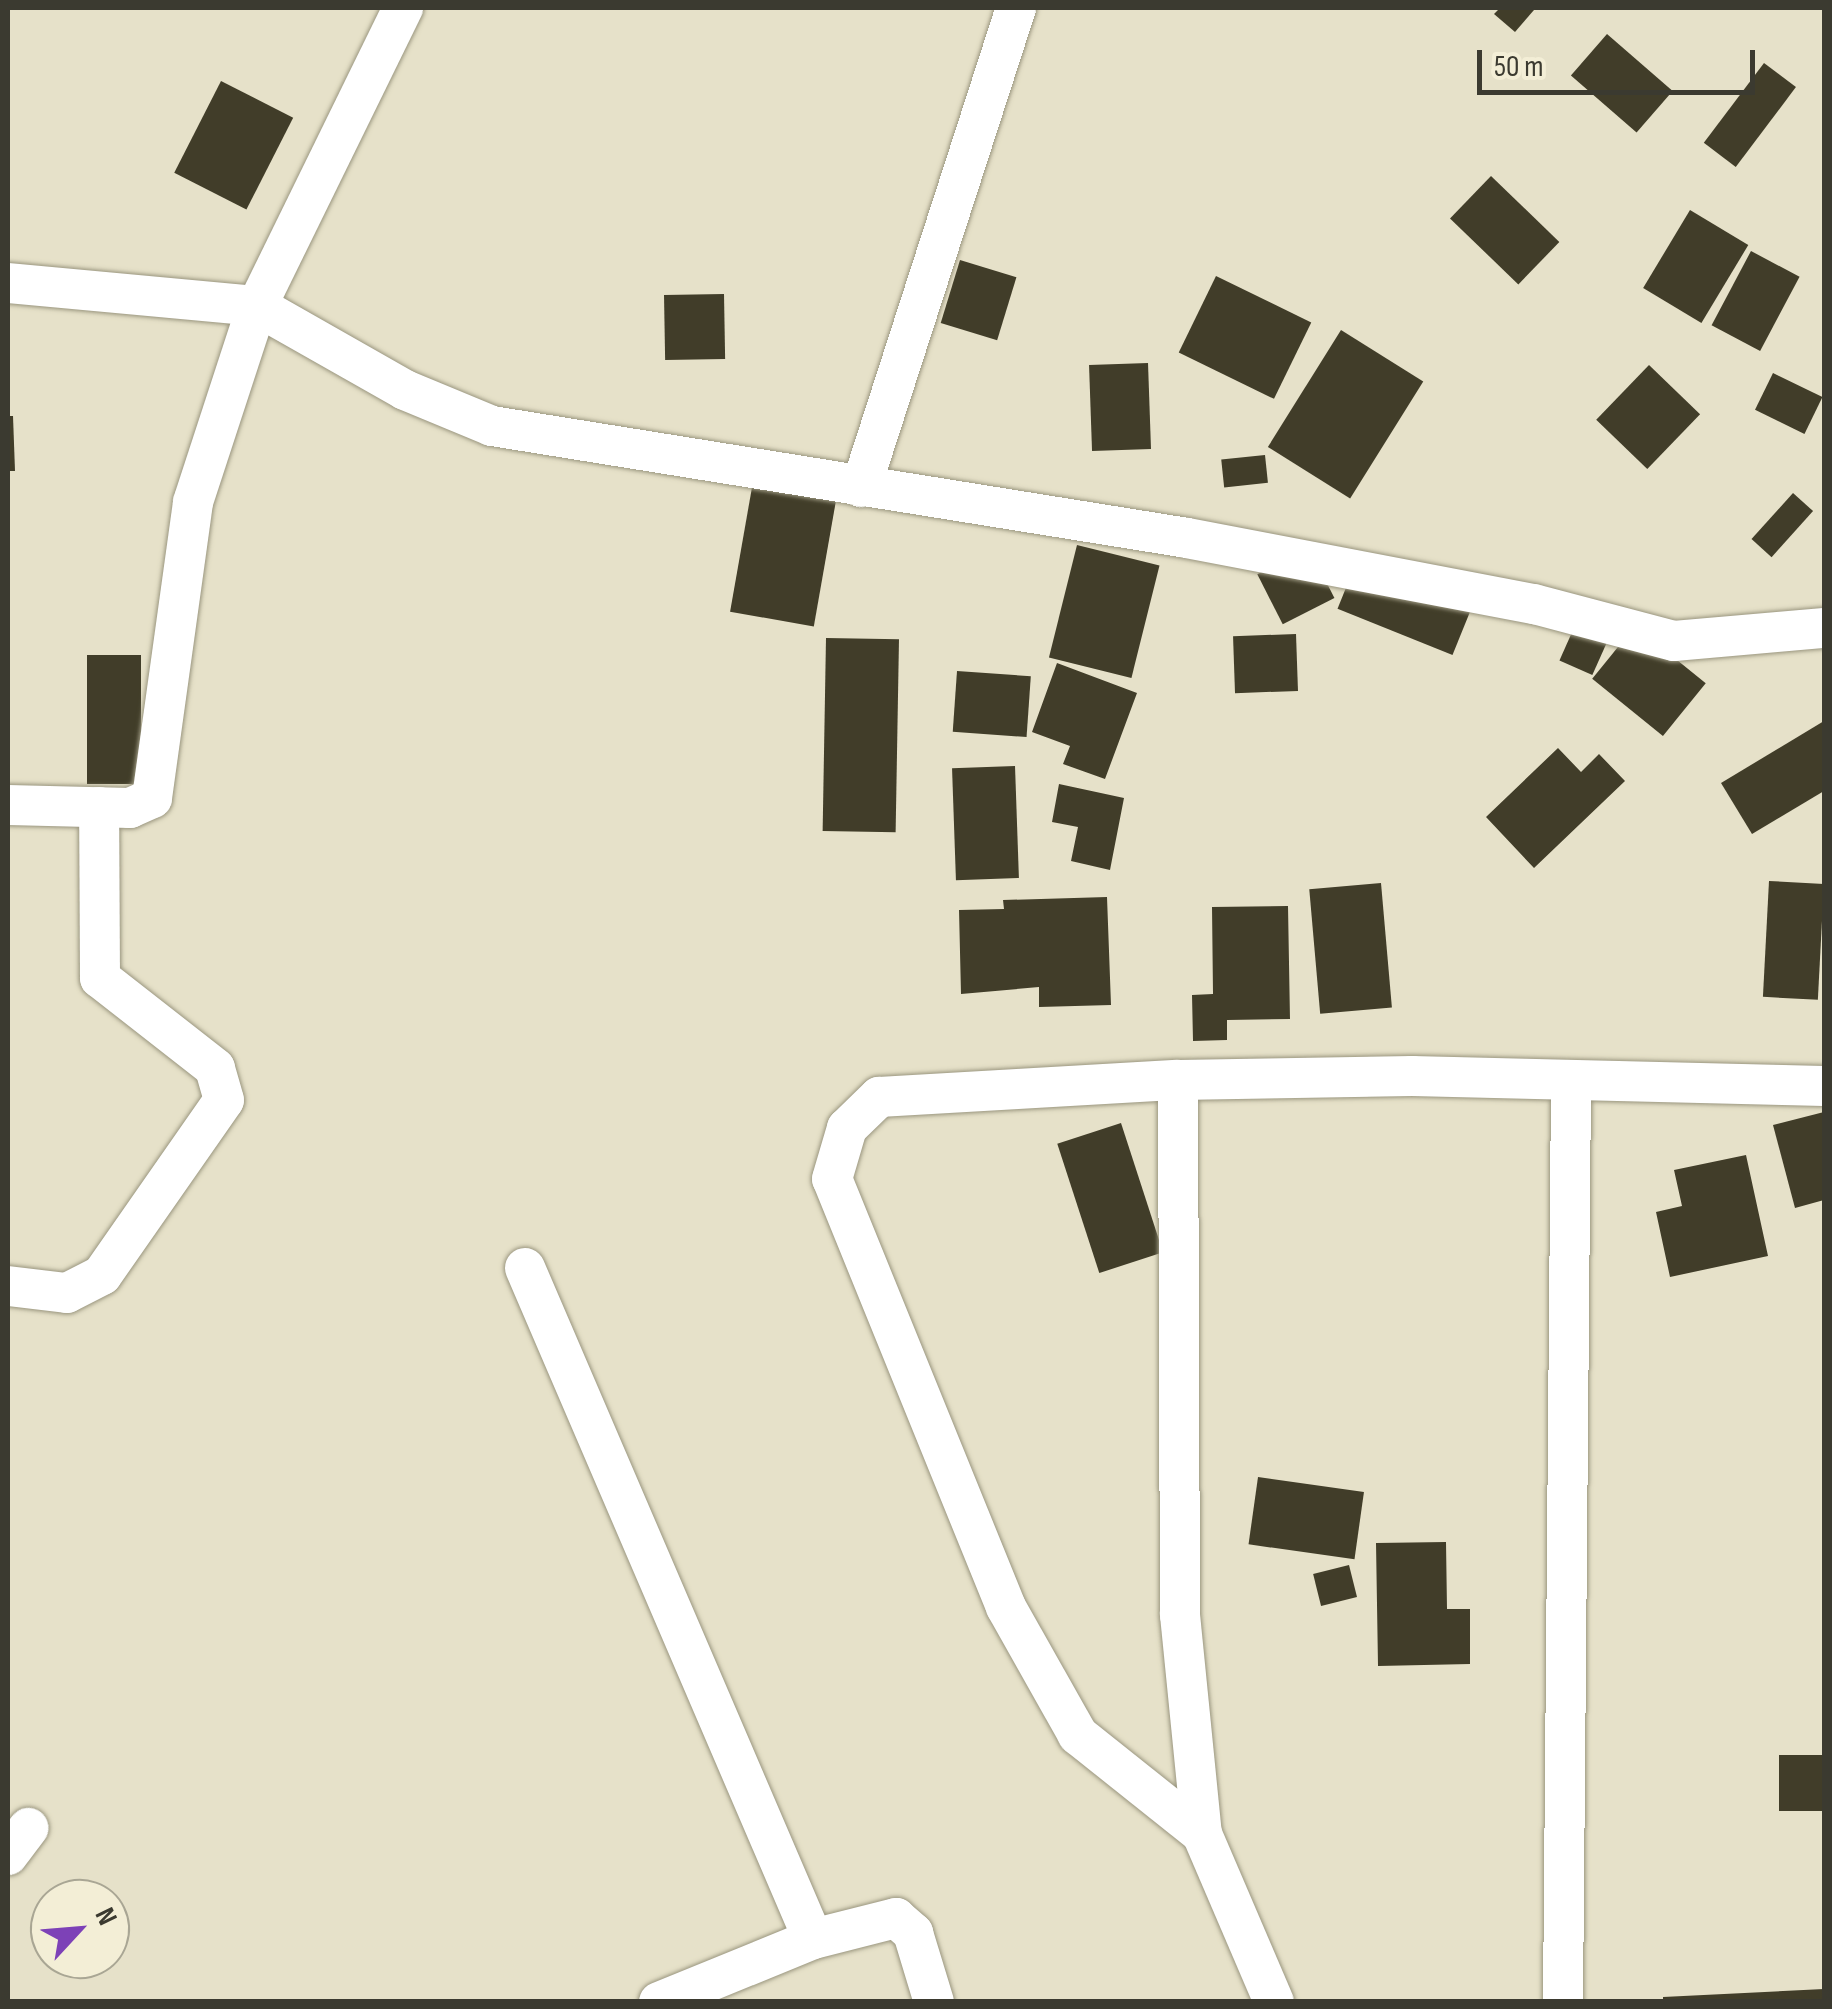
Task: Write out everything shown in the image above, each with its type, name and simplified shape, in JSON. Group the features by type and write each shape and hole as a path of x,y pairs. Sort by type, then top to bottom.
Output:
{"street":[{"path":"8,804 130,808 152,798 193,502 256,306 403,8"},
{"path":"861,487 1016,8"},
{"path":"8,283 256,306 405,390 492,426 1255,550 1534,604 1674,641 1824,628"},
{"path":"8,1286 67,1293 102,1275 224,1100 215,1068 100,978 99,807"},
{"path":"1202,1834 1078,1735 1006,1607 832,1178 847,1128 879,1098 1178,1080 1412,1076 1824,1086"},
{"path":"1178,1080 1180,1615 1202,1834 1274,2002"},
{"path":"1563,2002 1571,1082"},
{"path":"525,1268 813,1939"},
{"path":"659,2002 813,1939 896,1918 913,1933 934,2002"}],"building":[{"path":"1500,8 1534,10 1515,32 1494,14"},
{"path":"1607,34 1673,91 1637,133 1571,76"},
{"path":"1764,63 1796,87 1736,167 1704,143"},
{"path":"221,81 293,118 246,210 174,173"},
{"path":"1491,176 1559,242 1518,284 1450,218"},
{"path":"1690,210 1748,245 1701,323 1643,288"},
{"path":"1751,251 1800,277 1760,351 1712,325"},
{"path":"960,260 1016,277 997,340 941,323"},
{"path":"1216,276 1311,322 1274,399 1179,352"},
{"path":"724,294 725,359 665,360 664,295"},
{"path":"1341,330 1423,381 1350,498 1268,447"},
{"path":"1148,363 1151,449 1092,451 1089,365"},
{"path":"1649,365 1700,414 1647,469 1596,420"},
{"path":"1773,373 1822,397 1804,434 1755,410"},
{"path":"8,416 13,416 15,471 8,471"},
{"path":"1265,455 1268,483 1224,487 1221,460"},
{"path":"757,459 841,474 814,626 730,612"},
{"path":"1793,493 1813,511 1772,557 1752,539"},
{"path":"1077,545 1159,566 1131,678 1049,658"},
{"path":"1309,548 1334,598 1283,624 1257,574"},
{"path":"1360,553 1475,599 1452,655 1338,609"},
{"path":"1581,612 1614,627 1592,675 1559,660"},
{"path":"1635,626 1706,683 1663,736 1592,679"},
{"path":"1296,634 1298,691 1235,693 1233,636"},
{"path":"826,638 899,639 896,832 823,831"},
{"path":"87,655 141,655 141,784 87,784"},
{"path":"1057,663 1137,693 1105,779 1063,764 1070,746 1032,732"},
{"path":"957,671 1031,676 1027,737 953,732"},
{"path":"1824,721 1824,791 1752,834 1721,783"},
{"path":"1558,748 1581,772 1599,754 1625,781 1534,868 1486,817"},
{"path":"1015,766 1019,878 956,880 952,768"},
{"path":"1059,784 1124,798 1110,870 1071,861 1078,827 1052,822"},
{"path":"1769,881 1824,884 1818,1000 1763,997"},
{"path":"1381,883 1392,1008 1320,1014 1309,889"},
{"path":"1107,897 1111,1005 1039,1007 1039,987 961,994 959,910 1004,909 1003,900"},
{"path":"1288,906 1290,1019 1227,1020 1227,1040 1193,1041 1192,995 1213,994 1212,907"},
{"path":"1824,1112 1824,1200 1795,1208 1773,1125"},
{"path":"1121,1123 1163,1252 1099,1273 1057,1144"},
{"path":"1746,1155 1768,1256 1670,1277 1656,1212 1682,1206 1674,1170"},
{"path":"1258,1477 1364,1492 1354,1559 1249,1544"},
{"path":"1446,1542 1447,1609 1470,1609 1470,1664 1378,1666 1376,1543"},
{"path":"1349,1565 1357,1597 1321,1606 1313,1574"},
{"path":"1779,1755 1824,1755 1824,1811 1779,1811"},
{"path":"1824,1989 1824,2002 1663,2002 1663,1997"}]}
